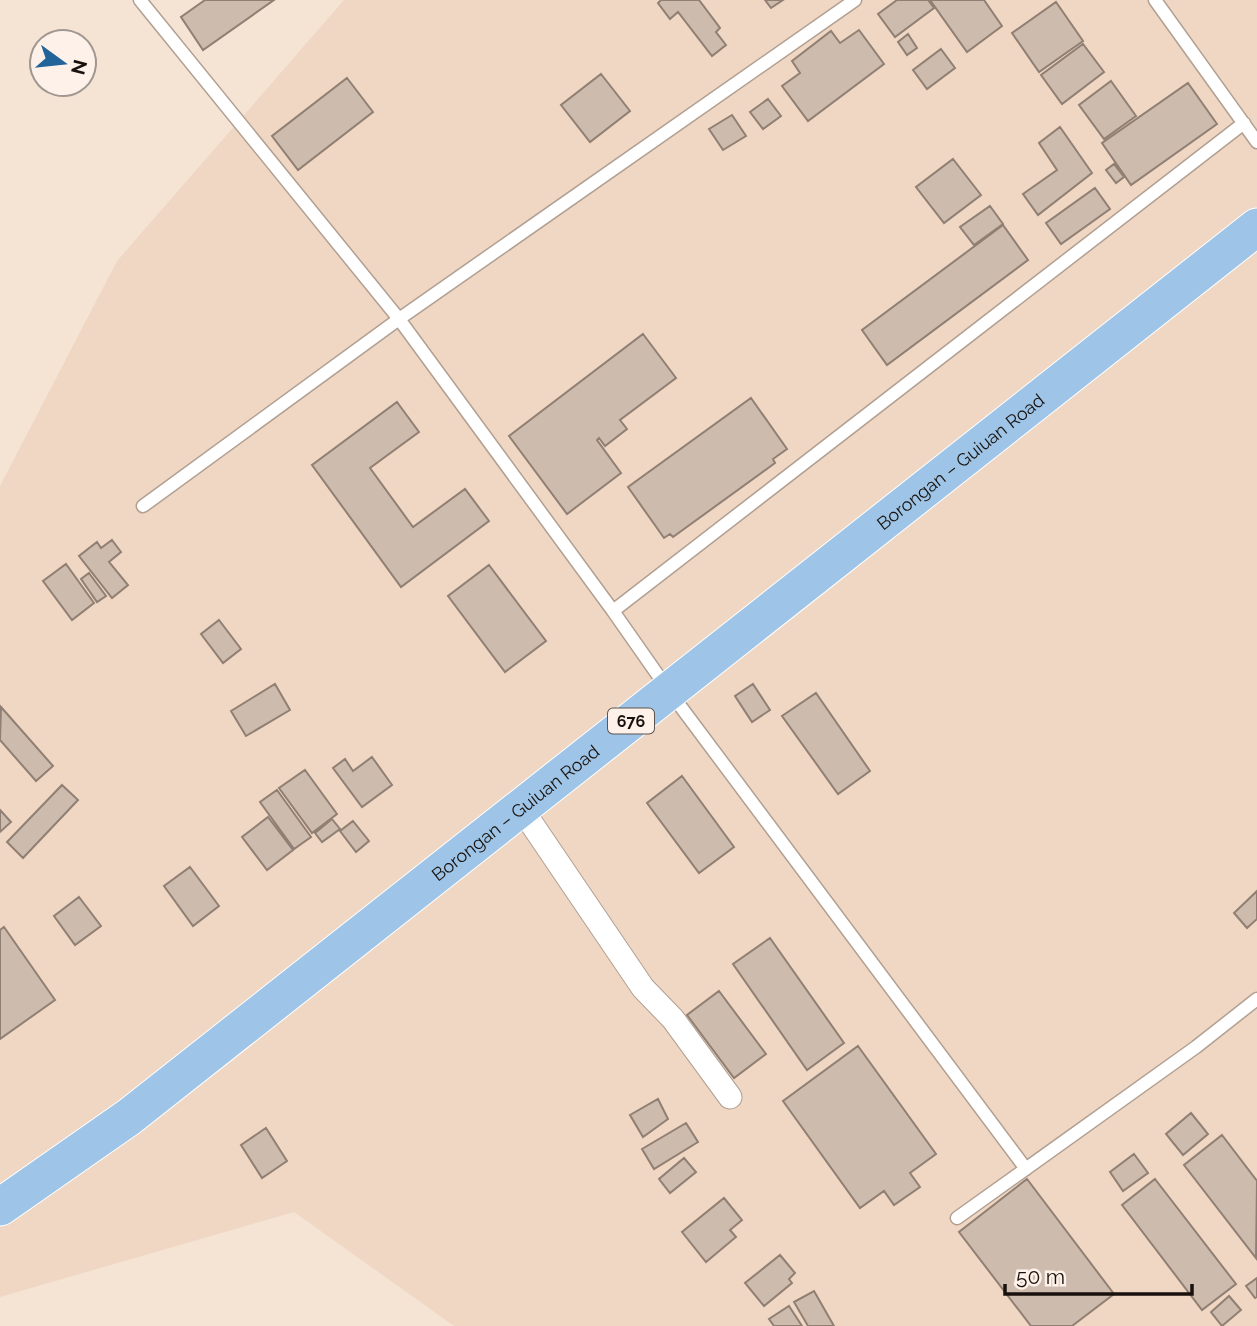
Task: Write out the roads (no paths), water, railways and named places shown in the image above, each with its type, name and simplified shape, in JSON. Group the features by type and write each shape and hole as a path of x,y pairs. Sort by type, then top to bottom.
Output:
{"main road":[{"name":"Borongan – Guiuan Road","path":"0,1207 129,1117 1257,227"}],"street":[{"path":"521,808 643,988 673,1019 730,1097"}],"lane":[{"path":"140,0 399,319 613,611 668,691 1026,1169"},
{"path":"143,506 399,319 855,0"},
{"path":"1155,0 1257,142"},
{"path":"613,611 1244,123"},
{"path":"957,1218 1196,1047 1257,999"}]}
